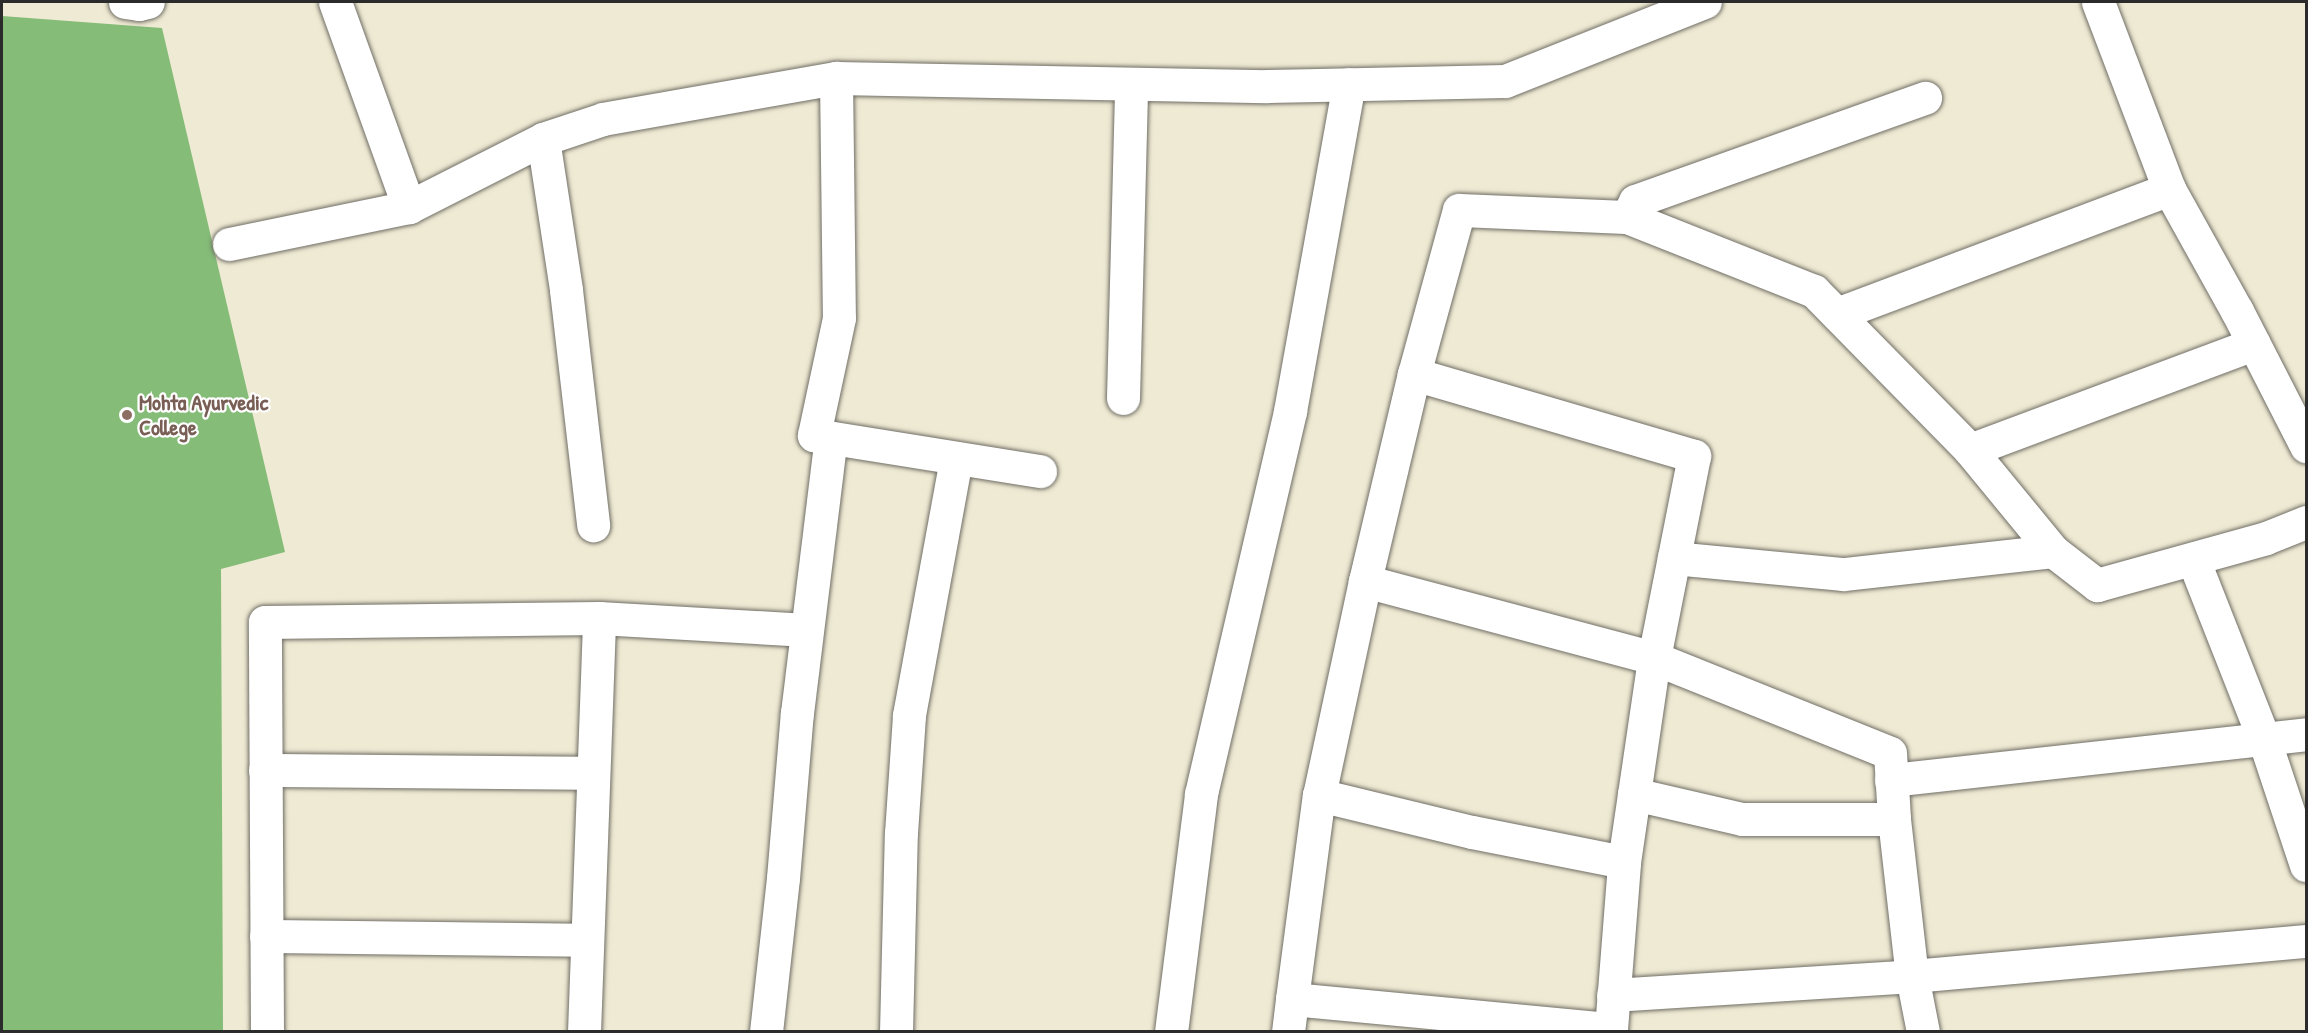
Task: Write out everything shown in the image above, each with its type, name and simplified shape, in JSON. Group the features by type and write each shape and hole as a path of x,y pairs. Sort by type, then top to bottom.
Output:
{"street":[{"path":"125,2 148,2"},
{"path":"335,2 409,207"},
{"path":"229,244 409,207 543,139 603,119 836,78 1131,84 1505,81 1705,2"},
{"path":"2098,2 2169,189 2307,446"},
{"path":"836,78 839,318 814,435 1040,471"},
{"path":"1123,398 1131,84"},
{"path":"1171,1032 1202,794 1290,411 1349,84"},
{"path":"1627,217 1635,201 1924,98"},
{"path":"543,139 566,290 593,525"},
{"path":"1837,314 2169,189"},
{"path":"1288,1032 1319,795 1365,581 1414,374 1459,210 1627,217 1814,291 1970,450 2053,551 2097,585 2266,538 2307,522"},
{"path":"1970,450 2254,344"},
{"path":"1292,999 1611,1030 1624,862 1654,658 1694,456 1414,374"},
{"path":"766,1032 783,878 797,713 831,438"},
{"path":"896,1032 901,833 909,715 956,458"},
{"path":"1674,558 1842,574 2053,551"},
{"path":"2193,559 2264,739 2307,865"},
{"path":"1365,581 1654,658 1890,753 1894,819 1912,976 1923,1032"},
{"path":"267,1032 265,622 599,618 807,630"},
{"path":"584,1032 599,618"},
{"path":"1891,780 2307,734"},
{"path":"265,770 593,773"},
{"path":"1634,794 1742,819 1894,819"},
{"path":"1319,795 1472,832 1624,862"},
{"path":"266,936 588,940"},
{"path":"1613,995 1912,976 2307,941"}],"green space":[{"name":"Mohta Ayurvedic College","path":"2,16 162,28 285,552 221,569 223,1031 2,1031"}],"place":[{"name":"Mohta Ayurvedic College","path":"127,415"}]}
